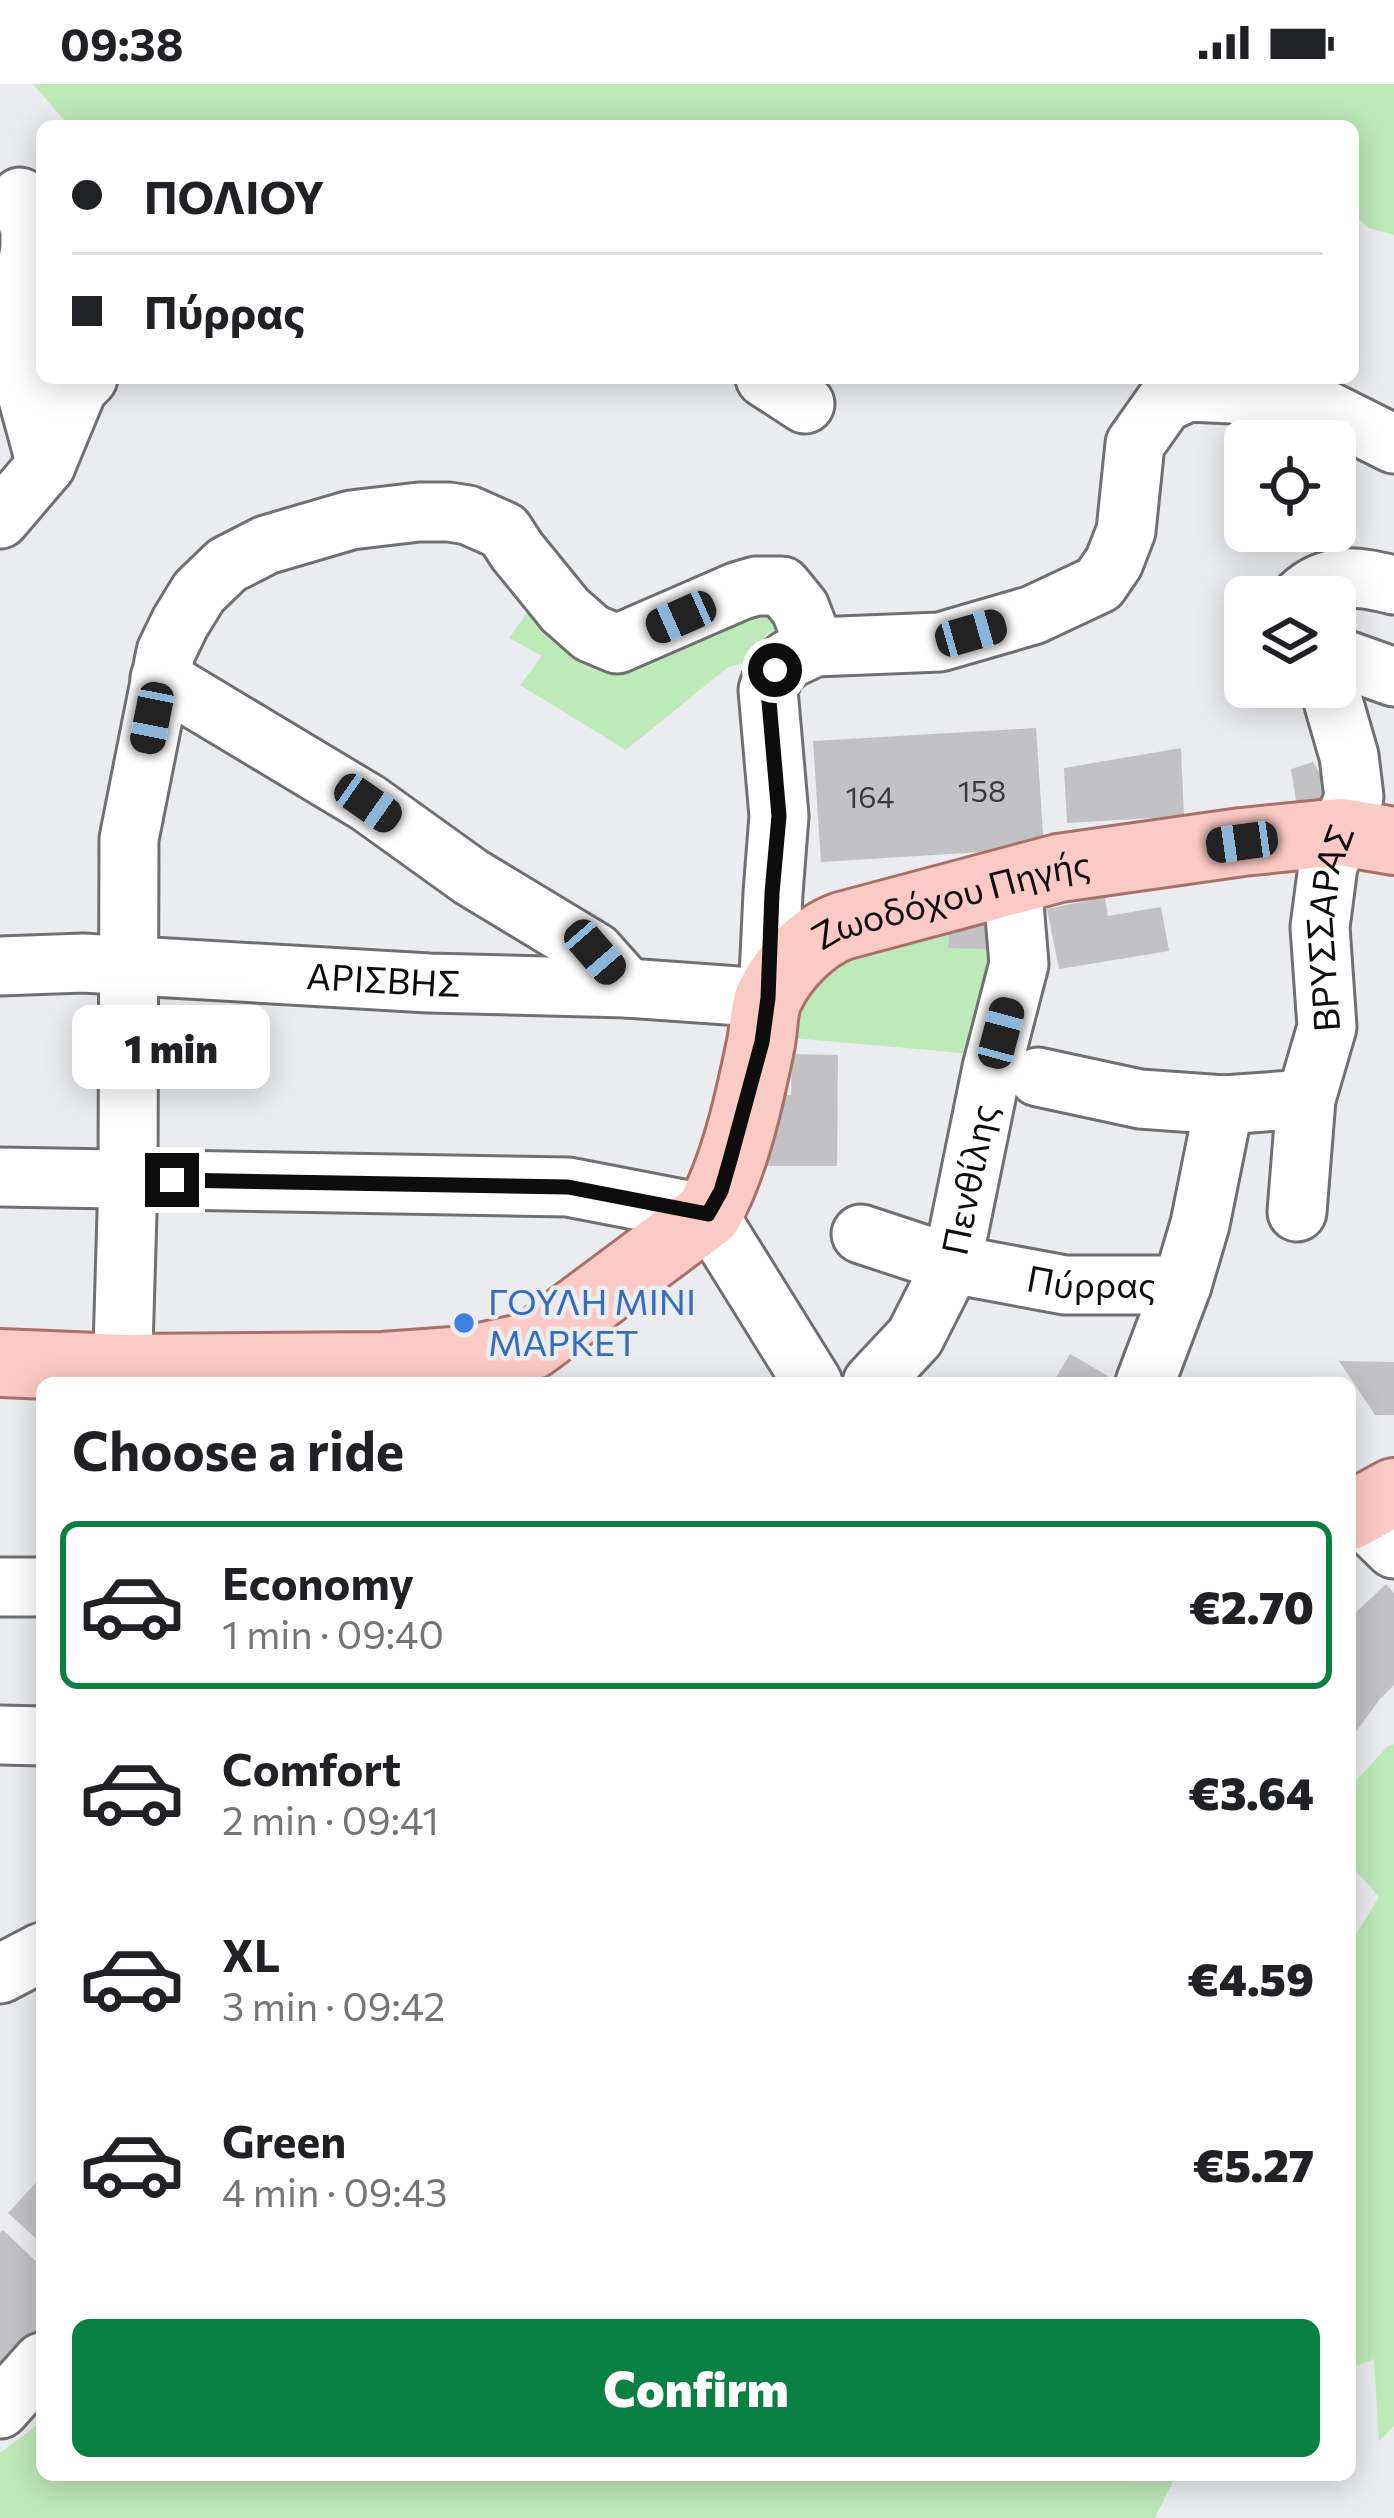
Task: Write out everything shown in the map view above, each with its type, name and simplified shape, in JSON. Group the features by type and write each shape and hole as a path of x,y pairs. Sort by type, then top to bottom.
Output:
{"main road":[{"name":"Ζωοδόχου Πηγής","path":"708,1214 730,1160 762,1042 768,998 821,934 1059,868 1242,842 1368,837"},
{"path":"0,1363 122,1376 336,1375 467,1360 545,1365 708,1214"}],"street":[{"path":"20,197 30,249 17,315 18,362 46,465"},
{"path":"0,519 46,465 82,384"},
{"path":"768,998 779,816 768,690 775,670 815,647 940,642 1033,615 1099,584 1126,531 1135,444 1164,403 1188,392 1232,394 1324,410 1394,444"},
{"path":"122,1376 129,839 166,652 200,592 227,565 266,545 351,520 419,512 469,515 504,530 565,610 591,633 617,644 739,591 782,586 800,608 815,647"},
{"path":"1356,577 1394,585"},
{"path":"1356,663 1394,676"},
{"path":"160,678 368,803 471,877 595,952 627,988"},
{"name":"ΒΡΥΣΣΑΡΑΣ","path":"1298,1212 1306,1099 1327,1027 1320,927 1328,866 1368,837 1354,797 1349,756 1335,708"},
{"name":"Πενθίλης","path":"878,1377 915,1337 952,1264 992,1068 1019,964 1012,880"},
{"name":"ΑΡΙΣΒΗΣ","path":"0,965 83,963 768,998"},
{"path":"1038,1077 1140,1099 1224,1105 1306,1099"},
{"path":"1148,1377 1201,1224 1224,1105"},
{"path":"0,1178 568,1187 708,1214 809,1377"},
{"name":"Πύρρας","path":"861,1234 952,1264 1065,1285 1182,1285"},
{"path":"0,1587 36,1587"},
{"path":"0,1735 36,1736"},
{"path":"0,1974 36,1955"},
{"path":"0,2409 36,2369"}],"green space":[{"path":"33,84 1394,84 1394,235 1359,220 1359,120 64,120"},
{"path":"753,599 797,631 767,633 761,659 728,667 626,750 520,685 542,656 509,638 533,605 573,642"},
{"path":"1008,891 985,1055 781,1037 820,965"},
{"path":"1394,1744 1394,2426 1379,2441 1374,2359 1356,2366 1356,1934 1379,1897 1356,1871 1356,1781"},
{"path":"36,2426 36,2481 1173,2481 1155,2518 0,2518 0,2453"}],"building":[{"path":"1036,728 1044,848 821,862 813,741"},
{"path":"1181,748 1184,816 1067,823 1064,768"},
{"path":"1313,762 1333,796 1297,807 1291,769"},
{"path":"1105,897 1108,916 1161,907 1169,951 1059,969 1047,909"},
{"path":"950,917 992,919 992,949 948,948"},
{"path":"792,1054 838,1055 837,1166 767,1166 767,1095 791,1095"},
{"path":"1070,1354 1108,1376 1107,1377 1057,1377"},
{"path":"1339,1361 1394,1362 1394,1415 1375,1415 1356,1386 1356,1377 1350,1377"},
{"path":"1386,1584 1394,1593 1394,1685 1356,1732 1356,1612"},
{"path":"36,2183 36,2239 8,2213"},
{"path":"3,2230 36,2261 36,2337 0,2374"}],"place":[{"name":"ΓΟΥΛΗ ΜΙΝΙ ΜΑΡΚΕΤ","path":"464,1323"}],"route":[{"path":"172,1180 568,1187 708,1214 730,1160 762,1042 768,998 779,816 768,690 775,670"}]}
